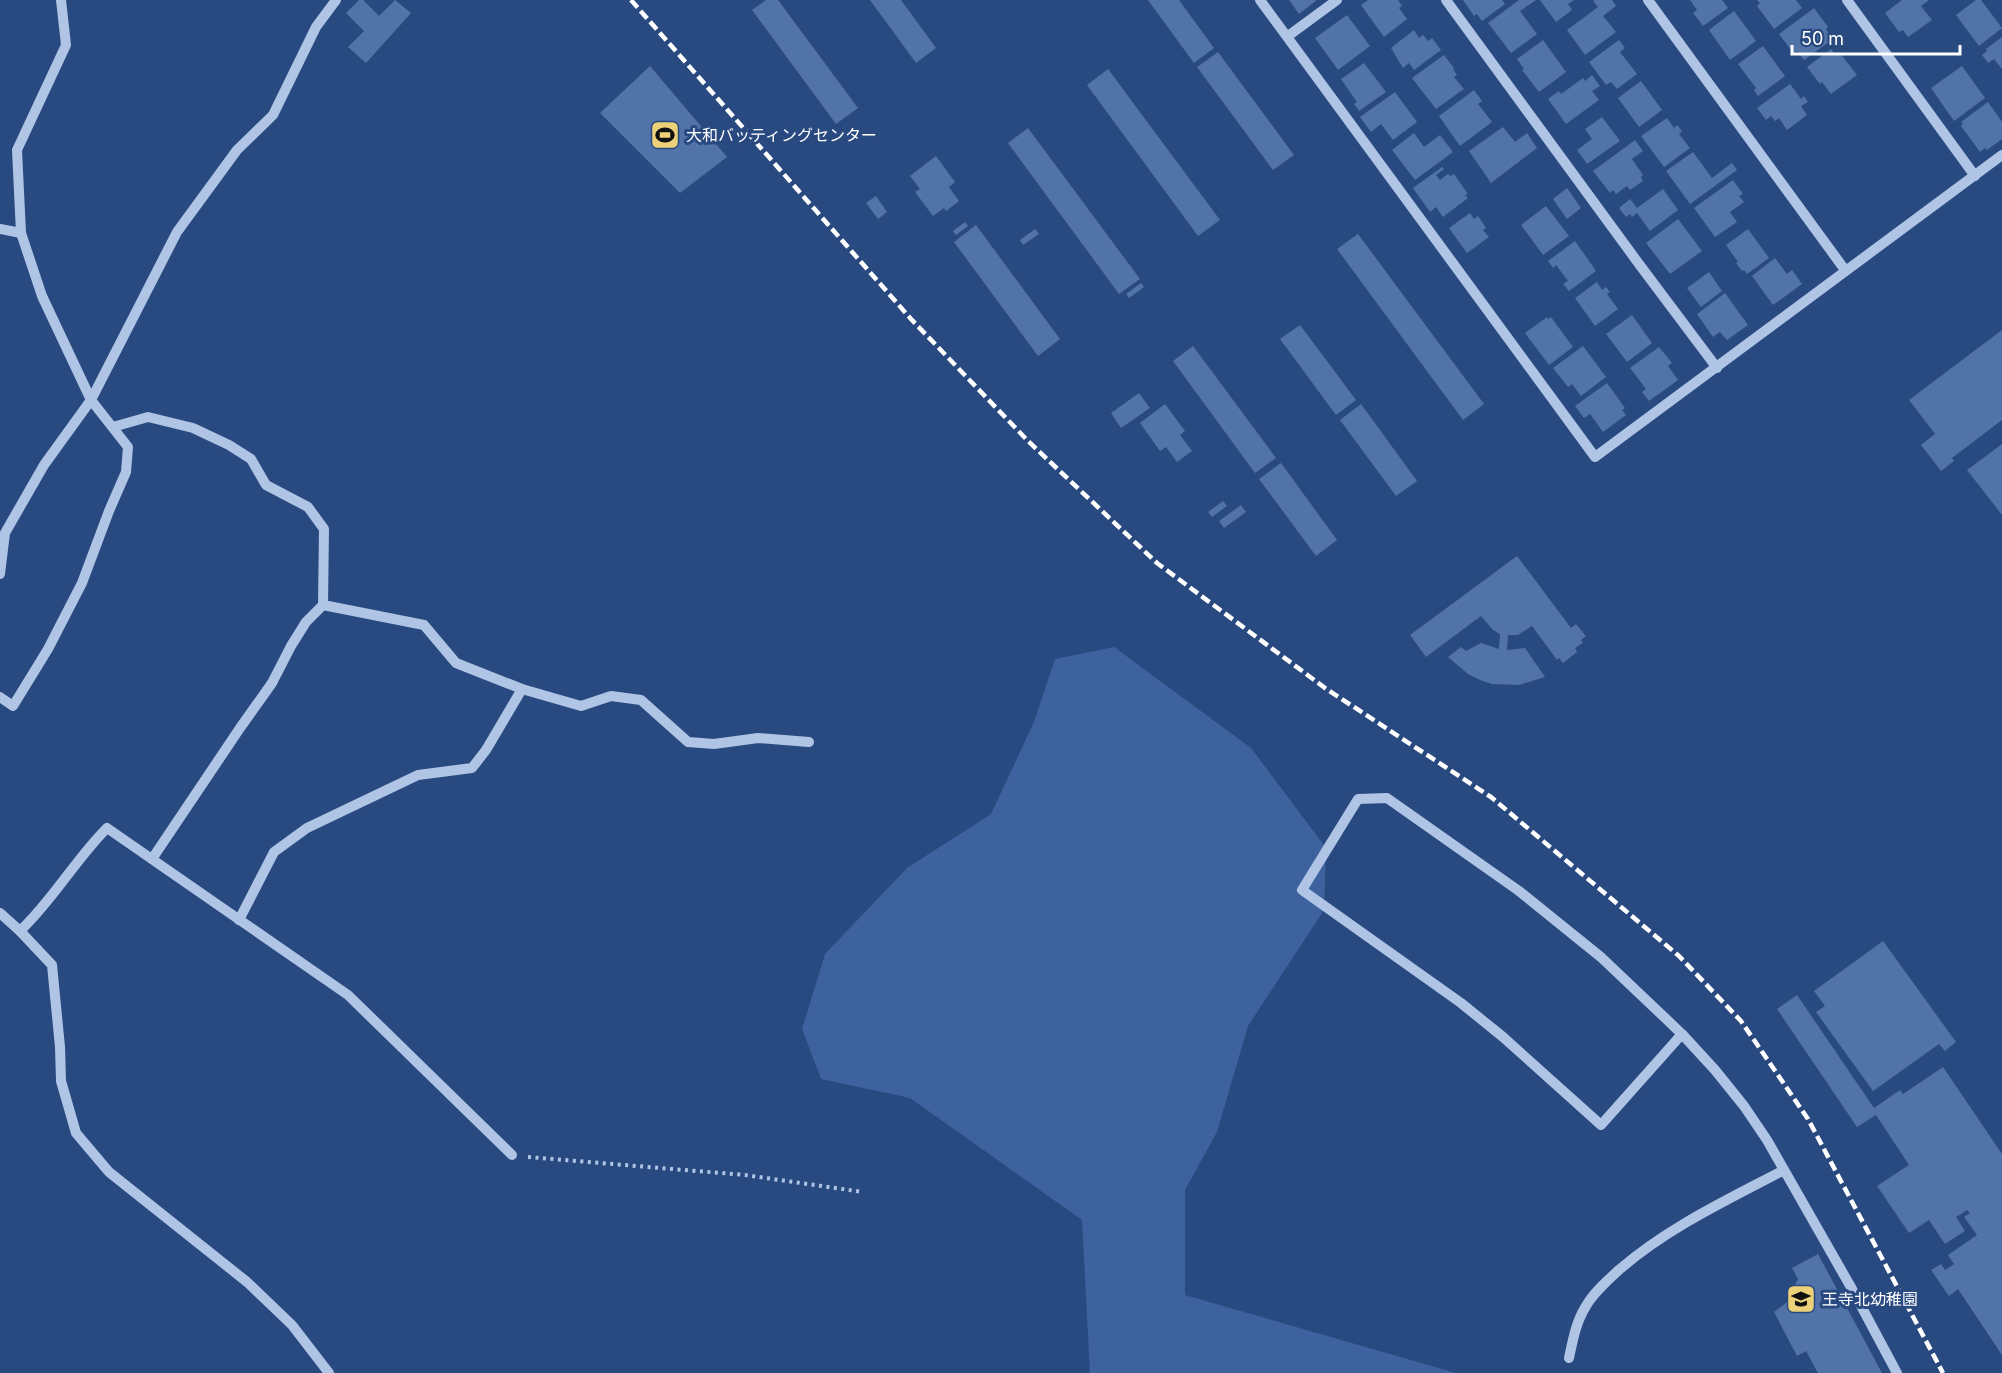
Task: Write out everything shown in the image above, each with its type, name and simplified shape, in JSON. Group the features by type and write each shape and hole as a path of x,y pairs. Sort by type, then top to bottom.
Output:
{"street":[{"path":"0,698 13,706 48,649 82,583 126,472 128,447 92,400 42,296 21,233 17,150 66,45 61,0"},
{"path":"0,574 5,534 44,465 92,400 177,232 237,150 273,115 316,27 336,0"},
{"path":"1260,0 1596,457 2002,155"},
{"path":"1288,36 1337,0"},
{"path":"1446,0 1717,368"},
{"path":"1648,0 1845,270"},
{"path":"1847,0 1975,176"},
{"path":"0,229 21,233"},
{"path":"113,427 148,417 193,428 229,445 251,459 266,485 308,507 324,529 323,605 306,622 272,684 152,859"},
{"path":"323,605 424,625 456,663 522,689 581,706 611,696 641,700 688,742 714,744 758,738 809,741"},
{"path":"239,920 274,852 307,828 418,776 472,768 486,750 522,689"},
{"path":"1682,1034 1601,1125 1503,1037 1461,1003 1302,890 1358,798 1387,798 1519,891 1565,927 1602,958 1682,1034 1744,1106 1784,1170 1897,1373"},
{"path":"20,931 33,918 86,850 107,828 348,995 512,1155"},
{"path":"0,913 52,965 61,1081 76,1133 109,1172 247,1282 292,1325 329,1373"},
{"path":"1569,1358 1575,1330 1586,1305 1605,1282 1658,1239 1685,1222 1784,1170"}],"path":[{"path":"512,1155 744,1175 863,1192"}],"shaded area":[{"path":"1114,647 1251,748 1326,848 1324,910 1248,1026 1217,1132 1185,1190 1185,1295 1456,1373 1090,1373 1082,1220 910,1098 821,1079 802,1029 825,954 907,868 991,814 1034,722 1055,659"}],"building":[{"path":"359,0 363,0 379,16 395,0 411,13 366,63 348,47 364,31 346,13"},
{"path":"766,0 778,0 858,108 836,124 752,10"},
{"path":"870,0 901,0 936,48 916,63"},
{"path":"1148,0 1179,0 1214,48 1194,63"},
{"path":"1289,0 1317,0 1299,14"},
{"path":"1368,0 1398,0 1402,6 1399,8 1407,19 1384,37 1361,5"},
{"path":"1463,0 1502,0 1505,4 1482,21 1477,14 1474,16"},
{"path":"1519,0 1536,0 1520,11 1537,34 1511,53 1488,23"},
{"path":"1540,0 1574,0 1568,4 1572,10 1556,22"},
{"path":"1612,0 1616,6 1603,16 1616,32 1585,55 1567,30 1598,7 1593,1"},
{"path":"1690,0 1722,0 1728,8 1703,26 1693,13 1697,10"},
{"path":"1757,0 1796,0 1802,8 1774,29 1757,6 1760,3"},
{"path":"1902,0 1929,0 1921,6 1932,20 1908,37 1903,30 1899,32 1885,13"},
{"path":"1976,0 1981,0 2002,28 1979,46 1956,15"},
{"path":"1814,8 1828,27 1826,29 1833,39 1804,60 1797,51 1794,54 1779,34"},
{"path":"1734,11 1756,41 1730,60 1709,30"},
{"path":"1347,15 1370,46 1338,70 1315,38"},
{"path":"1414,30 1419,38 1423,35 1428,41 1432,38 1441,50 1414,70 1409,63 1403,68 1391,48"},
{"path":"2002,37 2002,69 1994,59 1988,63 1982,55"},
{"path":"1543,40 1566,72 1539,92 1522,70 1524,69 1517,59"},
{"path":"1619,40 1625,48 1620,52 1637,74 1617,89 1611,82 1606,85 1589,62"},
{"path":"1763,46 1785,76 1758,96 1754,90 1756,88 1738,64"},
{"path":"1831,49 1836,55 1839,52 1857,75 1831,94 1807,67"},
{"path":"1218,52 1294,155 1273,170 1197,67"},
{"path":"1444,55 1454,68 1457,75 1454,77 1464,89 1436,109 1412,78"},
{"path":"1364,63 1386,92 1359,111 1354,104 1357,102 1341,79"},
{"name":"大和バッティングセンター","path":"650,66 727,157 680,193 600,113"},
{"path":"1962,66 1985,98 1954,121 1931,88"},
{"path":"1108,69 1220,220 1198,236 1087,85"},
{"path":"1592,75 1600,86 1592,91 1599,100 1566,124 1548,99 1559,91 1561,94 1583,78 1585,81"},
{"path":"1641,81 1662,110 1639,127 1618,98"},
{"path":"1790,84 1801,99 1804,96 1808,102 1801,106 1807,115 1787,130 1779,118 1775,121 1771,116 1766,120 1757,108"},
{"path":"1474,90 1482,101 1478,104 1492,122 1460,146 1439,116"},
{"path":"1395,92 1417,122 1393,140 1381,124 1371,132 1360,117"},
{"path":"1988,102 2002,122 2002,139 1987,150 1985,148 1980,152 1961,126 1963,124 1961,122"},
{"path":"1602,117 1620,141 1587,164 1577,150 1592,139 1585,129"},
{"path":"1667,118 1674,128 1677,125 1682,131 1679,134 1690,148 1664,167 1641,136"},
{"path":"1503,127 1515,142 1527,133 1537,148 1491,183 1469,151"},
{"path":"1028,128 1140,279 1119,294 1008,143"},
{"path":"1414,133 1424,147 1440,135 1453,152 1415,180 1392,150"},
{"path":"1635,140 1643,151 1632,159 1643,175 1641,177 1643,181 1630,190 1627,186 1616,194 1613,190 1610,193 1593,171"},
{"path":"1693,152 1712,178 1732,163 1737,170 1690,204 1666,171"},
{"path":"936,156 955,182 949,187 959,201 946,211 944,208 933,216 915,192 920,189 910,176"},
{"path":"1442,167 1444,169 1436,175 1440,180 1448,174 1451,176 1454,174 1468,194 1465,195 1468,198 1443,217 1436,207 1430,212 1413,188"},
{"path":"1733,180 1743,194 1739,196 1744,202 1730,212 1737,222 1715,237 1694,208"},
{"path":"1567,188 1581,208 1567,219 1553,199"},
{"path":"1663,189 1678,210 1650,231 1637,213 1632,217 1630,214 1626,217 1619,208 1630,199 1637,208"},
{"path":"876,196 887,212 878,219 866,203"},
{"path":"1546,206 1569,236 1543,255 1521,225"},
{"path":"1470,213 1474,219 1478,216 1486,228 1483,230 1489,237 1467,253 1449,228"},
{"path":"1678,219 1702,251 1670,274 1646,243"},
{"path":"965,222 968,226 956,235 953,231"},
{"path":"976,225 1060,339 1038,356 954,242"},
{"path":"1035,229 1039,234 1023,245 1020,240"},
{"path":"1748,229 1769,258 1747,274 1736,263 1738,262 1726,245"},
{"path":"1358,234 1484,404 1463,420 1337,249"},
{"path":"1575,241 1596,271 1569,291 1563,284 1568,281 1556,265 1553,268 1548,261"},
{"path":"1775,258 1787,274 1792,270 1802,284 1773,305 1752,276"},
{"path":"1709,272 1722,291 1701,307 1687,288"},
{"path":"1597,282 1602,290 1606,287 1610,292 1607,294 1618,309 1595,326 1575,298"},
{"path":"1141,283 1144,287 1129,298 1126,294"},
{"path":"1725,293 1748,325 1727,340 1720,332 1713,337 1697,314"},
{"path":"1632,315 1652,343 1627,362 1606,334"},
{"path":"1547,317 1548,319 1551,317 1573,347 1549,365 1525,333"},
{"path":"1300,325 1356,400 1336,415 1280,339"},
{"path":"2002,330 2002,420 1952,458 1954,461 1941,471 1921,445 1935,434 1909,400"},
{"path":"1193,346 1276,458 1255,473 1173,361"},
{"path":"1583,346 1606,377 1581,396 1572,384 1568,387 1553,368"},
{"path":"1659,347 1672,363 1668,366 1678,380 1649,401 1642,392 1646,389 1630,368"},
{"path":"1607,383 1625,408 1622,410 1626,415 1603,432 1590,414 1584,418 1575,406"},
{"path":"1139,393 1150,408 1121,428 1111,413"},
{"path":"1165,404 1185,431 1180,435 1192,451 1177,462 1166,447 1160,451 1140,423"},
{"path":"1361,404 1417,481 1396,496 1340,420"},
{"path":"2002,444 2002,515 1967,470"},
{"path":"1281,463 1337,540 1316,556 1259,479"},
{"path":"1223,501 1227,506 1212,517 1208,512"},
{"path":"1241,505 1246,512 1224,528 1219,521"},
{"path":"1517,556 1571,628 1576,624 1586,636 1581,640 1583,643 1575,648 1577,652 1563,663 1559,658 1557,660 1532,626 1518,635 1508,635 1507,650 1525,648 1545,677 1519,685 1492,684 1480,680 1468,674 1448,657 1461,647 1466,651 1481,643 1499,649 1500,634 1493,630 1481,616 1426,657 1410,635"},
{"path":"1883,941 1956,1042 1945,1051 1939,1044 1873,1091 1816,1012 1825,1006 1814,991"},
{"path":"1797,995 1874,1108 1900,1090 1903,1094 1943,1067 2002,1154 2002,1355 1958,1289 1949,1296 1931,1270 1941,1264 1945,1270 1954,1264 1948,1255 1977,1235 1964,1217 1970,1213 1967,1210 1956,1217 1965,1231 1945,1244 1929,1220 1909,1233 1877,1186 1909,1165 1876,1115 1857,1127 1777,1009"},
{"path":"1818,1254 1882,1373 1818,1373 1806,1351 1797,1356 1774,1312 1786,1303 1798,1279 1792,1268"}],"railway":[{"path":"631,0 911,319 1028,441 1157,563 1325,688 1491,797 1679,956 1741,1021 1808,1119 1943,1373"}],"place":[{"name":"大和バッティングセンター","path":"665,135"},
{"name":"王寺北幼稚園","path":"1801,1299"}]}
